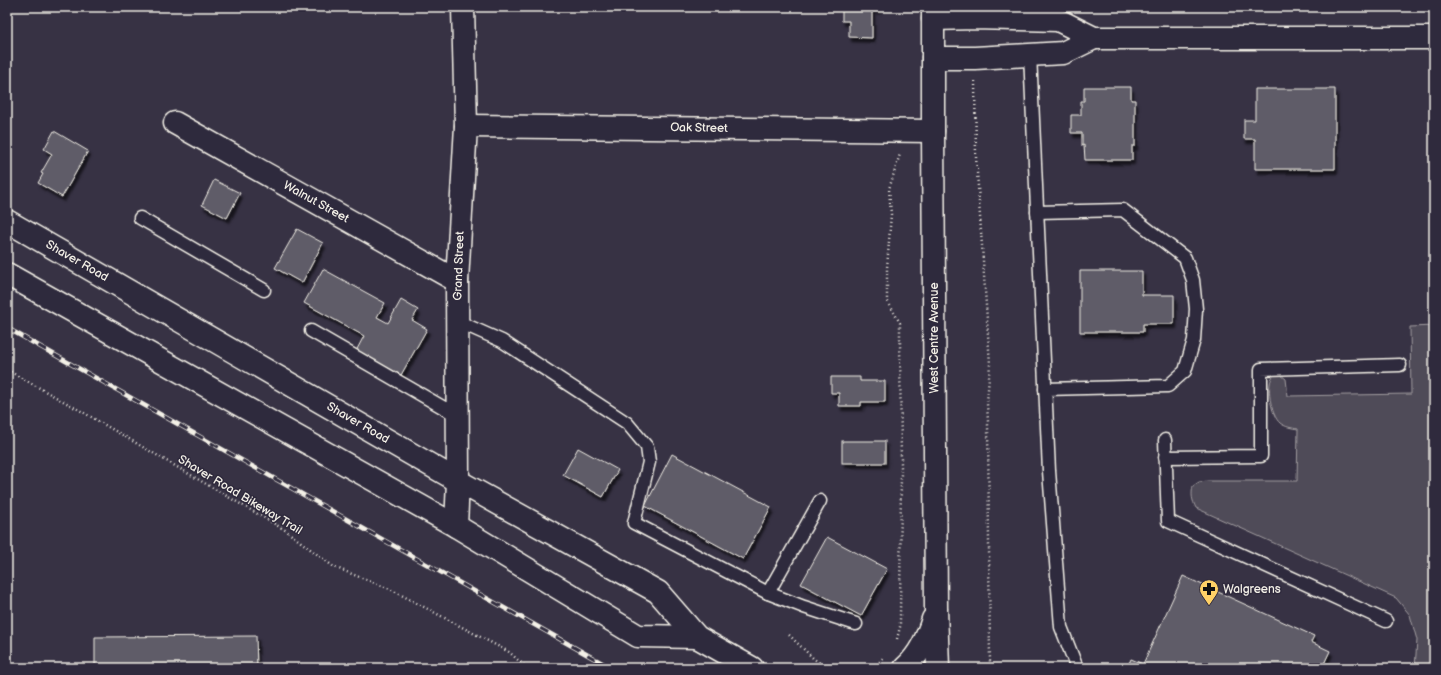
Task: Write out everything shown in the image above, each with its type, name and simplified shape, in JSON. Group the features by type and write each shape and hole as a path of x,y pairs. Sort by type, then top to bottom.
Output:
{"main road":[{"name":"Grand Street","path":"456,526 458,481 457,281 466,126 463,7"},
{"path":"933,13 975,18 1058,20 1094,38"},
{"name":"West Centre Avenue","path":"933,13 936,609 938,668"},
{"path":"933,58 975,58 1063,53 1094,38 1434,38"},
{"name":"Walnut Street","path":"175,123 457,281"},
{"name":"Oak Street","path":"466,126 933,131"},
{"name":"Shaver Road","path":"7,221 458,481 658,592 697,637 752,668"},
{"name":"Shaver Road","path":"7,274 456,526 638,636 697,637"},
{"path":"906,668 918,654 926,640 936,609"}],"lane":[{"path":"1030,54 1049,471 1061,627 1077,668"},
{"path":"1037,212 1123,210 1185,258 1193,280 1196,309 1194,340 1185,371 1168,386 1045,389"},
{"path":"140,218 264,290"},
{"path":"457,321 502,341 627,423 647,447 649,462 634,523 768,593 804,607 856,624"},
{"path":"311,331 458,416"},
{"path":"1165,457 1261,456 1261,369 1400,365"},
{"path":"1165,440 1168,521 1386,621"},
{"path":"768,593 820,501"}],"path":[{"path":"975,58 976,157 990,364 987,403 990,668"},
{"path":"897,640 900,627 901,522 900,323 887,300 887,268 891,214 889,189 902,151 902,130"},
{"name":"Shaver Road Bikeway Trail","path":"7,370 285,530 334,566 390,589 509,652 527,668"},
{"path":"789,635 814,659 827,668"},
{"path":"874,668 885,657"}],"shaded area":[{"path":"1434,326 1434,668 1415,668 1417,640 1410,615 1396,598 1196,508 1192,492 1193,486 1199,482 1208,481 1297,481 1298,429 1280,423 1274,414 1270,399 1270,385 1271,379 1274,375 1281,375 1286,379 1288,396 1411,394 1410,327"}],"building":[{"path":"842,7 878,7 878,9 872,9 872,38 849,37 849,21 842,21"},
{"path":"1084,87 1131,87 1131,100 1135,100 1135,146 1132,146 1132,160 1085,160 1084,145 1082,146 1082,133 1071,133 1071,115 1081,115 1081,101 1084,101"},
{"path":"1255,89 1335,89 1335,169 1255,169 1255,139 1244,139 1244,120 1255,120"},
{"path":"54,131 88,151 62,197 38,183 43,174 41,173 52,154 44,149"},
{"path":"214,180 240,193 227,218 202,205"},
{"path":"297,229 323,243 302,283 275,268"},
{"path":"323,269 385,303 377,317 388,323 401,300 418,310 412,320 427,329 401,375 383,366 382,369 355,353 364,336 304,303"},
{"path":"1080,271 1142,271 1142,295 1174,295 1174,324 1143,324 1143,332 1080,332"},
{"path":"831,377 860,377 860,381 885,381 885,402 861,402 861,406 839,406 839,393 831,393"},
{"path":"842,441 885,441 885,463 842,463"},
{"path":"578,448 618,470 603,497 563,475"},
{"path":"672,454 771,507 743,559 645,506"},
{"path":"827,537 887,569 861,616 801,584"},
{"name":"Walgreens","path":"1183,576 1314,636 1311,642 1330,651 1322,668 1127,668 1131,659 1143,664"},
{"path":"256,636 257,668 95,668 95,637"}],"railway":[{"path":"7,328 611,668"}],"place":[{"name":"Walgreens","path":"1209,606"}]}
